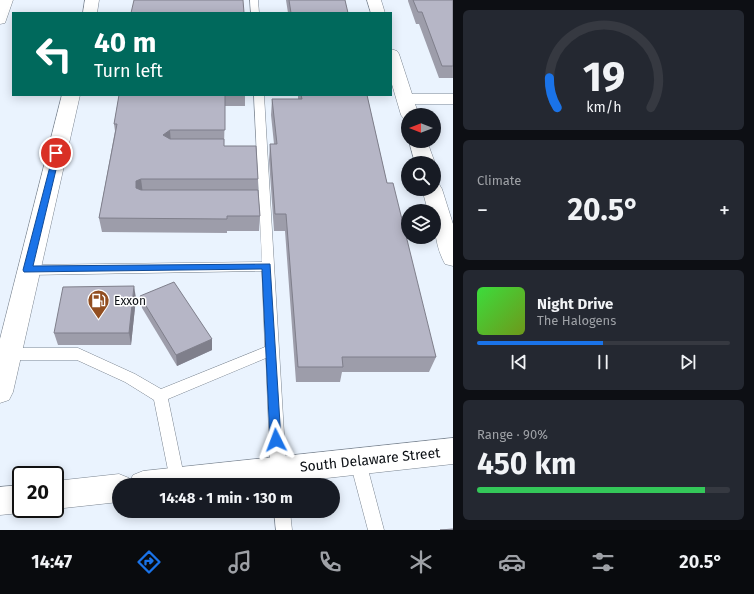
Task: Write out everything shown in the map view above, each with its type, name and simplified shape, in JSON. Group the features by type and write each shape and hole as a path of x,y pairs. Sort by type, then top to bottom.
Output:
{"main road":[{"path":"0,20 6,0"},
{"path":"90,12 92,0"},
{"path":"374,0 378,12"},
{"path":"392,57 408,108"},
{"path":"0,392 71,96"},
{"path":"406,99 453,99"},
{"path":"434,196 453,258"},
{"name":"South Delaware Street","path":"253,478 278,477 358,462 453,451"},
{"path":"64,494 112,489"},
{"path":"0,501 12,500"}],"lane":[{"path":"254,0 254,12"},
{"path":"259,96 258,148 260,199 267,266 278,477"},
{"path":"28,270 267,266"},
{"path":"160,396 271,350"},
{"path":"8,354 78,354 130,378 160,396 176,478"},
{"path":"358,462 376,530"},
{"path":"283,518 284,530"}],"building":[{"path":"134,0 243,0 244,12 131,12"},
{"path":"289,0 345,0 348,12 291,12"},
{"path":"413,0 453,0 453,66 442,66 422,12 418,12"},
{"path":"119,96 225,96 225,130 170,130 163,135 170,139 224,139 224,146 256,146 258,179 141,179 136,181 136,188 141,190 258,190 260,216 227,216 227,219 99,218 117,124 114,124"},
{"path":"301,96 367,96 387,183 393,183 401,215 401,244 408,244 436,357 342,357 343,367 298,367 286,214 275,214 270,144 277,144 272,99 302,99"},
{"path":"174,282 212,339 176,355 140,296"},
{"path":"134,286 129,333 54,333 63,287"}],"place":[{"name":"Exxon","path":"99,320"}],"route":[{"path":"56,153 28,270 267,266 276,440"}]}
